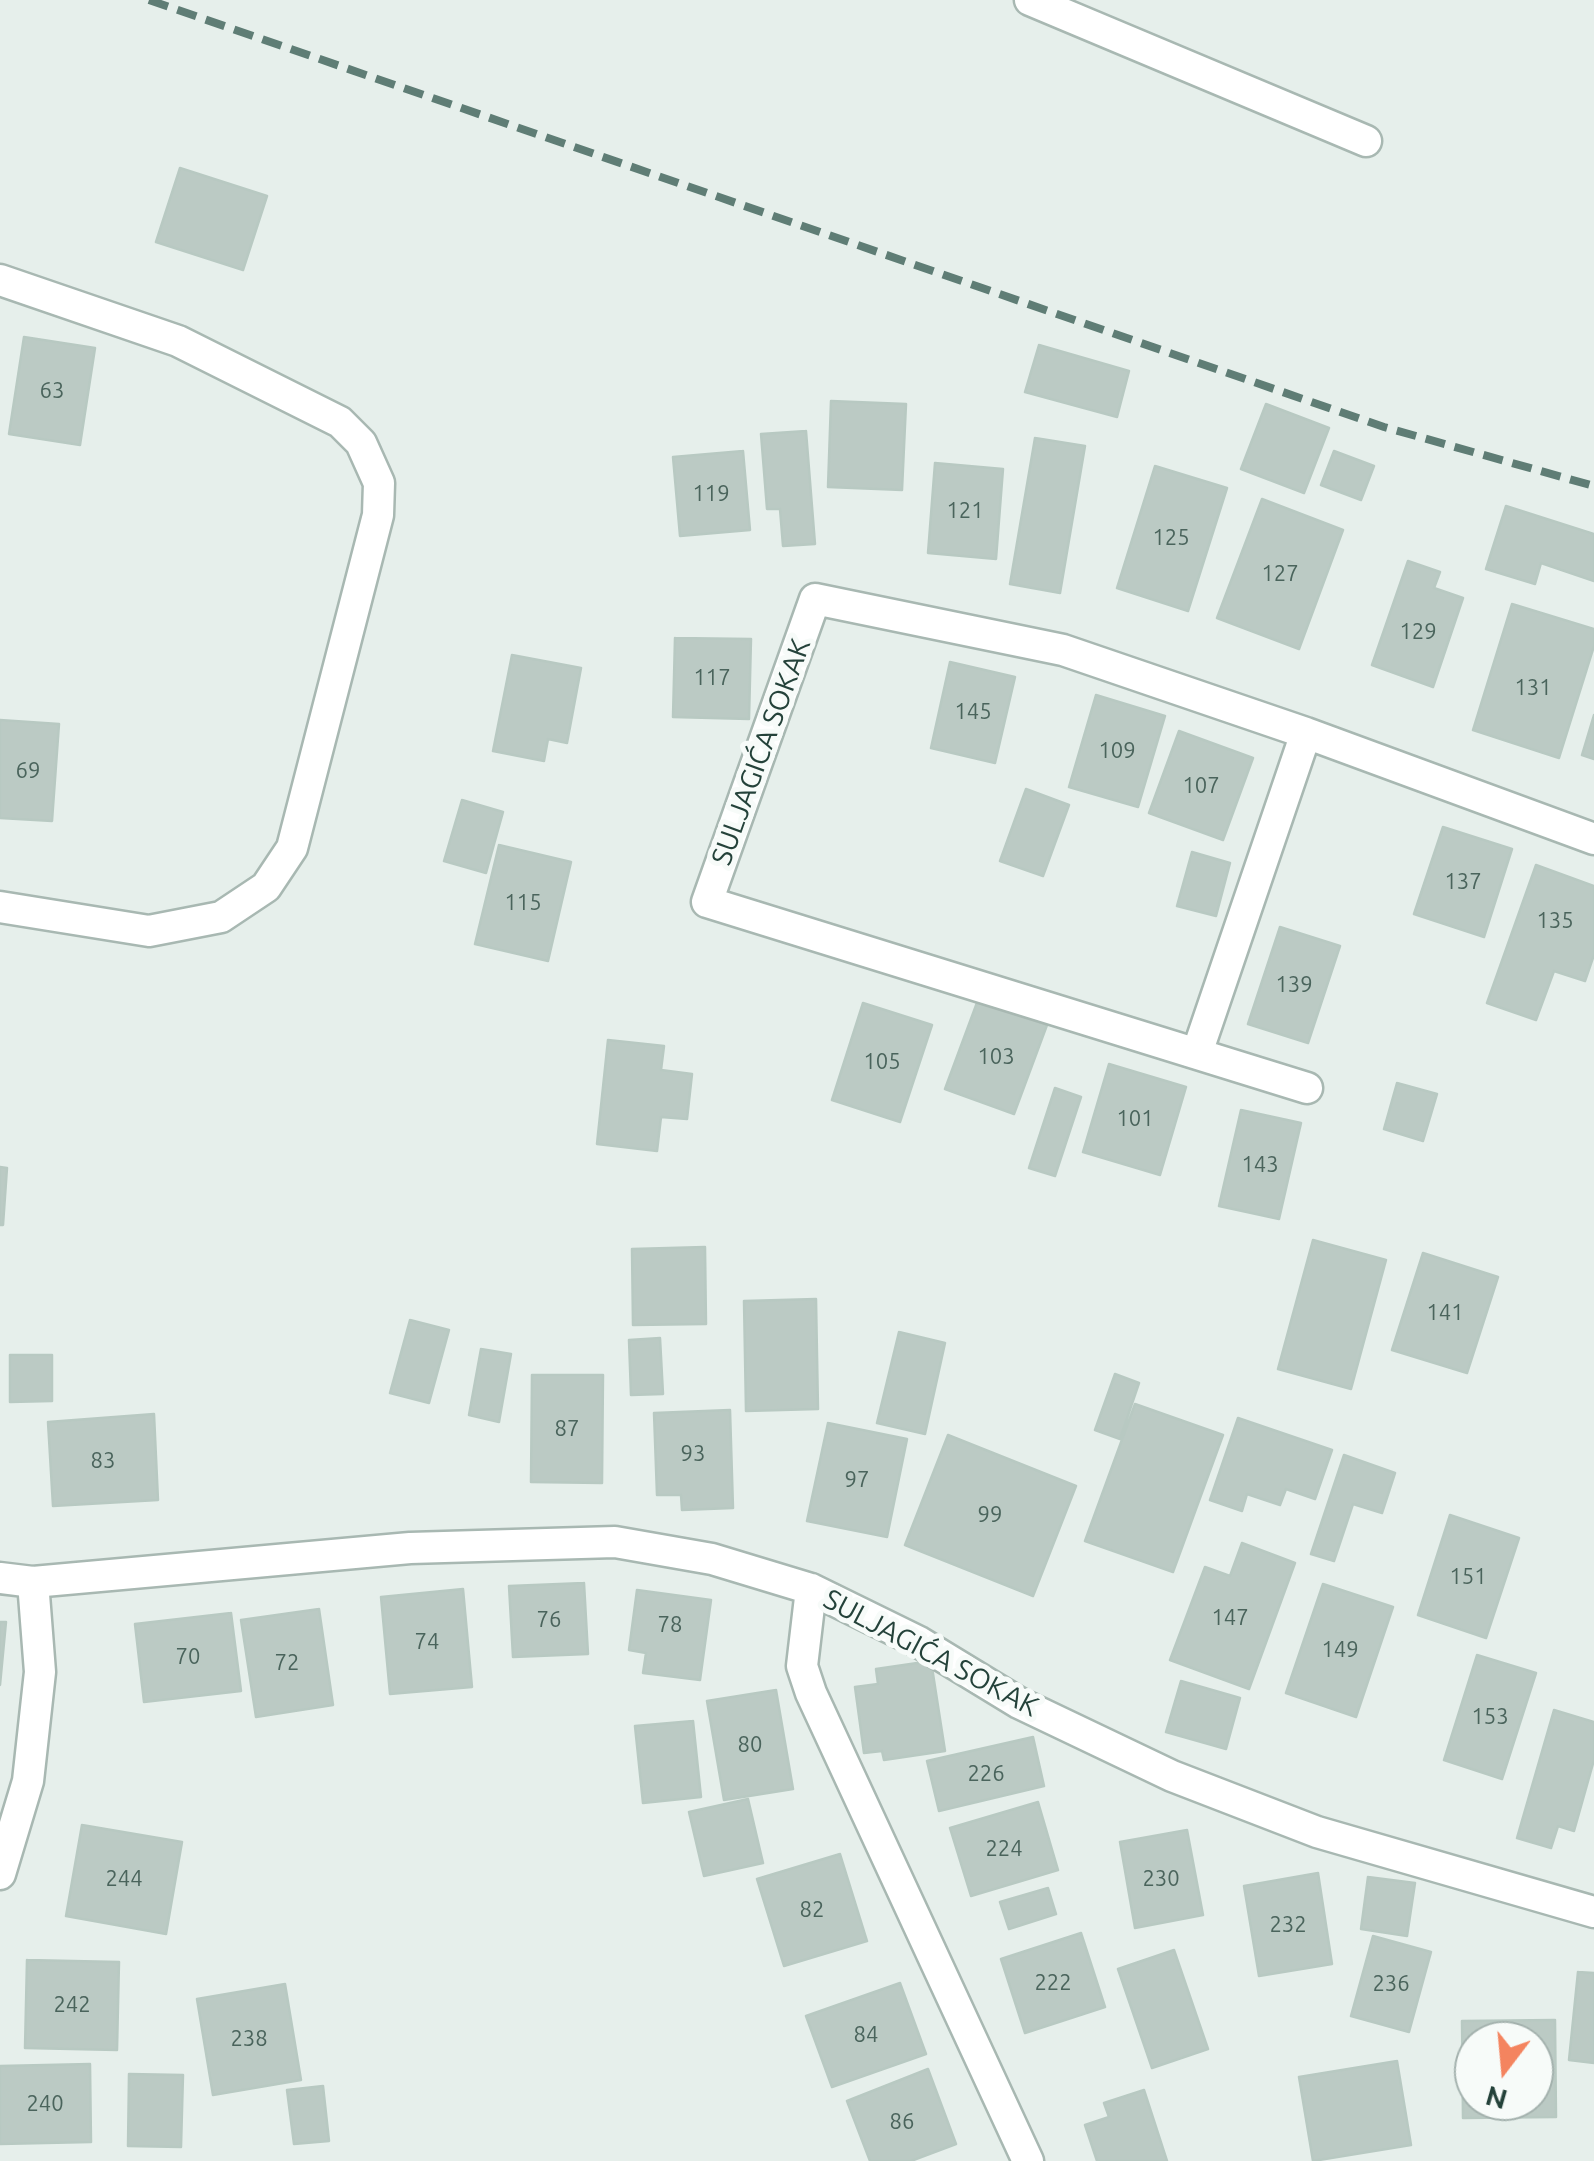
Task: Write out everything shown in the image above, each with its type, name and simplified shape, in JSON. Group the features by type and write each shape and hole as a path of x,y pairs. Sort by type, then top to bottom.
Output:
{"street":[{"path":"1030,0 1366,141"},
{"path":"0,280 178,342 340,422 361,443 380,483 378,515 292,848 266,887 221,917 149,931 0,907"},
{"name":"SULJAGIĆA SOKAK","path":"1307,1088 707,902 815,599 1063,650 1306,733 1594,839"},
{"path":"1197,1053 1306,733"},
{"name":"SULJAGIĆA SOKAK","path":"0,1578 33,1582 410,1548 615,1542 712,1558 811,1589 920,1642 1019,1703 1172,1776 1318,1832 1594,1912"},
{"path":"0,1874 28,1781 40,1672 33,1582"},
{"path":"811,1589 802,1630 802,1666 811,1693 1028,2161"}],"building":[{"path":"180,168 267,196 243,270 156,242"},
{"path":"24,337 95,348 80,445 9,434"},
{"path":"1039,345 1129,371 1117,417 1025,392"},
{"path":"831,401 906,404 902,490 828,487"},
{"path":"1266,404 1329,428 1304,493 1241,469"},
{"path":"806,431 815,544 783,546 780,509 767,509 761,434"},
{"path":"1035,438 1085,446 1060,593 1010,584"},
{"path":"743,451 750,530 680,536 673,457"},
{"path":"1334,451 1374,466 1361,500 1321,485"},
{"path":"935,463 1003,469 996,559 928,553"},
{"path":"1155,466 1227,488 1188,611 1117,588"},
{"path":"1262,499 1343,530 1299,649 1217,618"},
{"path":"1506,506 1594,534 1594,581 1541,563 1535,584 1486,569"},
{"path":"1408,561 1440,572 1434,588 1463,598 1433,687 1372,665"},
{"path":"1512,604 1594,629 1594,646 1559,758 1473,730"},
{"path":"675,638 751,639 749,719 673,717"},
{"path":"512,655 581,668 567,743 548,739 544,761 493,751"},
{"path":"950,662 1015,677 995,763 931,748"},
{"path":"1096,695 1165,716 1138,807 1069,787"},
{"path":"1594,715 1594,759 1582,755"},
{"path":"0,720 59,724 52,821 0,818"},
{"path":"1179,731 1253,758 1223,840 1149,813"},
{"path":"1026,789 1069,805 1043,876 1000,861"},
{"path":"462,800 503,812 486,873 444,861"},
{"path":"1443,827 1512,849 1484,937 1414,914"},
{"path":"499,845 571,862 548,961 475,944"},
{"path":"1192,852 1230,863 1216,916 1177,906"},
{"path":"1536,865 1594,886 1594,955 1585,981 1554,971 1536,1020 1487,1003"},
{"path":"1280,927 1340,946 1308,1043 1248,1024"},
{"path":"978,1000 1047,1025 1014,1114 945,1089"},
{"path":"863,1003 932,1025 900,1122 832,1100"},
{"path":"608,1040 664,1046 661,1070 692,1074 687,1119 661,1117 657,1151 597,1144"},
{"path":"1109,1064 1186,1087 1160,1175 1083,1152"},
{"path":"1397,1083 1437,1094 1423,1141 1384,1129"},
{"path":"1055,1088 1081,1097 1055,1176 1029,1168"},
{"path":"1241,1110 1301,1123 1279,1219 1219,1206"},
{"path":"0,1167 7,1168 3,1225 0,1225"},
{"path":"1313,1240 1386,1260 1351,1389 1278,1369"},
{"path":"705,1247 706,1324 633,1325 632,1249"},
{"path":"1423,1253 1498,1277 1467,1373 1392,1350"},
{"path":"816,1299 818,1409 746,1411 744,1301"},
{"path":"410,1320 449,1330 429,1403 390,1393"},
{"path":"899,1332 945,1343 925,1434 877,1423"},
{"path":"660,1338 663,1394 631,1395 629,1340"},
{"path":"481,1349 511,1354 499,1422 469,1415"},
{"path":"10,1355 52,1355 52,1401 10,1402"},
{"path":"1115,1374 1139,1383 1120,1439 1095,1430"},
{"path":"532,1375 603,1375 602,1483 531,1482"},
{"path":"1135,1404 1223,1435 1173,1572 1085,1541"},
{"path":"730,1410 733,1508 682,1510 681,1495 657,1495 654,1413"},
{"path":"154,1414 158,1500 53,1506 48,1422"},
{"path":"1238,1418 1332,1450 1315,1499 1286,1489 1280,1505 1247,1494 1242,1511 1210,1500"},
{"path":"828,1423 907,1439 887,1537 807,1521"},
{"path":"948,1435 1076,1486 1033,1596 905,1545"},
{"path":"1344,1455 1395,1473 1382,1513 1353,1504 1334,1561 1311,1554"},
{"path":"1450,1515 1519,1538 1486,1638 1418,1615"},
{"path":"1242,1543 1295,1563 1249,1689 1170,1660 1205,1567 1230,1576"},
{"path":"584,1583 588,1654 513,1657 509,1586"},
{"path":"1323,1584 1393,1607 1356,1717 1286,1693"},
{"path":"463,1589 472,1687 390,1694 381,1597"},
{"path":"637,1590 711,1600 700,1680 643,1673 646,1653 629,1650"},
{"path":"319,1609 333,1705 256,1717 241,1620"},
{"path":"231,1613 241,1691 144,1702 135,1624"},
{"path":"0,1622 6,1622 0,1685"},
{"path":"1477,1655 1536,1673 1502,1779 1444,1760"},
{"path":"931,1661 945,1751 884,1760 882,1751 864,1753 855,1687 878,1684 876,1669"},
{"path":"1181,1681 1240,1698 1226,1749 1166,1732"},
{"path":"776,1690 793,1789 724,1800 707,1701"},
{"path":"1554,1710 1594,1722 1594,1760 1574,1831 1558,1826 1551,1848 1517,1838"},
{"path":"693,1721 701,1797 643,1803 635,1726"},
{"path":"1033,1737 1044,1786 939,1811 927,1761"},
{"path":"748,1799 763,1863 704,1876 689,1812"},
{"path":"1038,1802 1058,1870 971,1896 950,1828"},
{"path":"82,1825 182,1842 166,1934 66,1916"},
{"path":"1187,1830 1203,1915 1135,1928 1120,1842"},
{"path":"840,1854 867,1941 784,1966 757,1879"},
{"path":"1318,1873 1332,1964 1259,1976 1244,1886"},
{"path":"1368,1877 1415,1883 1407,1936 1361,1929"},
{"path":"1048,1888 1056,1914 1009,1929 1000,1902"},
{"path":"1081,1933 1105,2007 1025,2033 1001,1959"},
{"path":"1373,1936 1431,1952 1409,2032 1351,2016"},
{"path":"1174,1950 1208,2049 1152,2068 1118,1969"},
{"path":"27,1960 119,1962 117,2050 25,2048"},
{"path":"1578,1972 1594,1973 1594,2063 1569,2060"},
{"path":"900,1983 926,2054 832,2087 806,2016"},
{"path":"285,1984 301,2080 213,2095 197,1999"},
{"path":"1555,2020 1556,2117 1554,2021 1462,2021"},
{"path":"1397,2061 1411,2145 1313,2161 1299,2077"},
{"path":"90,2064 91,2142 0,2144 0,2066"},
{"path":"928,2069 956,2144 911,2161 870,2161 847,2101"},
{"path":"129,2074 183,2075 181,2147 128,2146"},
{"path":"323,2086 329,2141 294,2144 287,2090"},
{"path":"1144,2090 1167,2161 1097,2161 1085,2125 1109,2117 1104,2103"}],"railway":[{"path":"149,0 1384,427 1594,486"}]}
